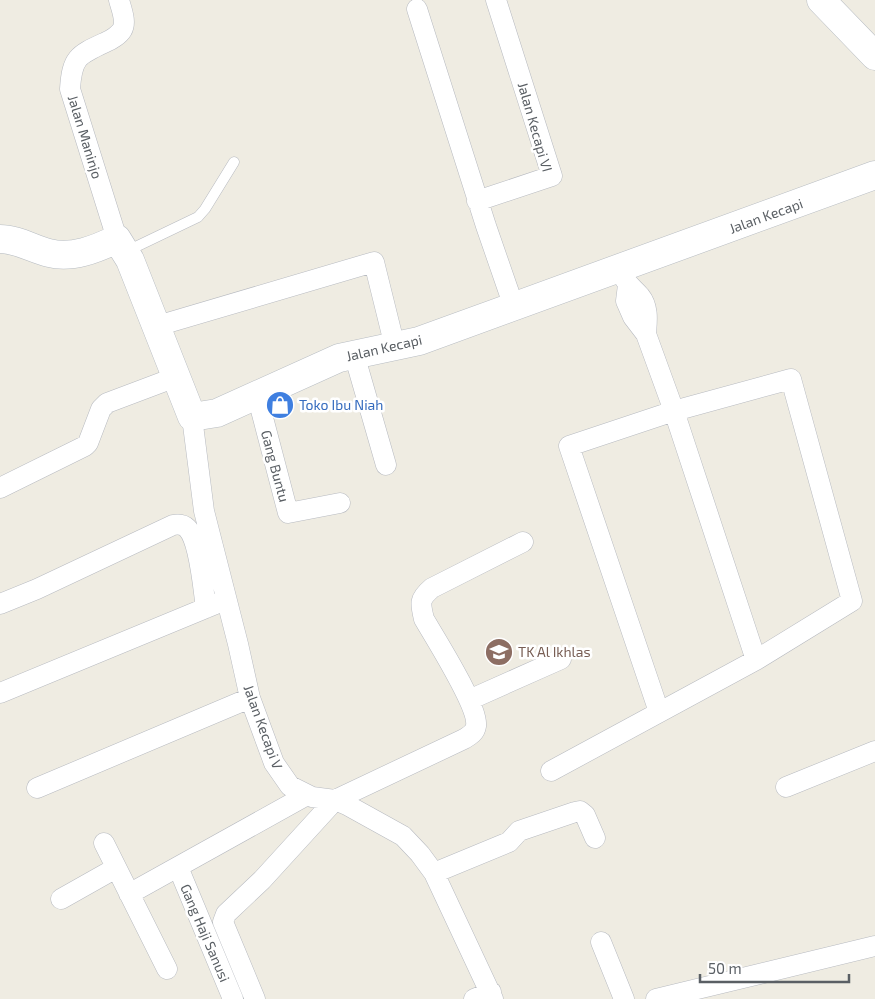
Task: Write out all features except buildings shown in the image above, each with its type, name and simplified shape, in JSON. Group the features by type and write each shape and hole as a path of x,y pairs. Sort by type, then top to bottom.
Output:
{"street":[{"name":"Jalan Maninjo","path":"119,0 124,21 122,30 111,40 87,50 77,58 72,67 70,90 121,246"},
{"path":"821,0 875,56"},
{"name":"Jalan Kecapi VI","path":"477,200 552,176 502,2"},
{"path":"417,9 477,200 514,307"},
{"name":"Jalan Kecapi","path":"192,417 217,413 330,362 354,354 412,343 514,307 624,277 875,175"},
{"path":"0,239 22,243 50,254 70,254 101,247 121,246 156,326 192,417"},
{"path":"156,326 374,262 395,347"},
{"path":"624,277 626,301 633,317 646,334 674,411 756,660"},
{"path":"354,354 386,465"},
{"path":"0,488 85,446 101,408 107,404 176,377"},
{"path":"551,771 756,660 852,601 790,379 674,411 569,446 659,712"},
{"name":"Gang Buntu","path":"257,395 288,513 340,503"},
{"name":"Jalan Kecapi V","path":"192,417 204,511 228,600 250,698 274,763 290,786 307,796 335,800 347,805 403,836 420,854 434,873 486,997"},
{"path":"0,604 173,525 182,524 196,541 206,608"},
{"path":"254,999 223,922 226,914 262,880 335,800 470,736 475,730 477,724 469,700 424,619 420,606 423,596 432,588 523,542"},
{"path":"0,693 228,600"},
{"path":"469,700 561,659"},
{"path":"37,788 250,698"},
{"path":"786,787 875,751"},
{"path":"129,894 307,796"},
{"path":"434,873 509,842 519,832 575,812 580,811 584,815 595,838"},
{"path":"104,844 167,969"},
{"name":"Gang Haji Sanusi","path":"178,867 233,999"},
{"path":"61,899 116,868"},
{"path":"601,942 624,999"},
{"path":"656,999 696,994 875,946"}],"lane":[{"path":"121,246 198,217 234,162"}],"place":[{"name":"Toko Ibu Niah","path":"280,405"},
{"name":"TK Al Ikhlas","path":"499,652"}]}
